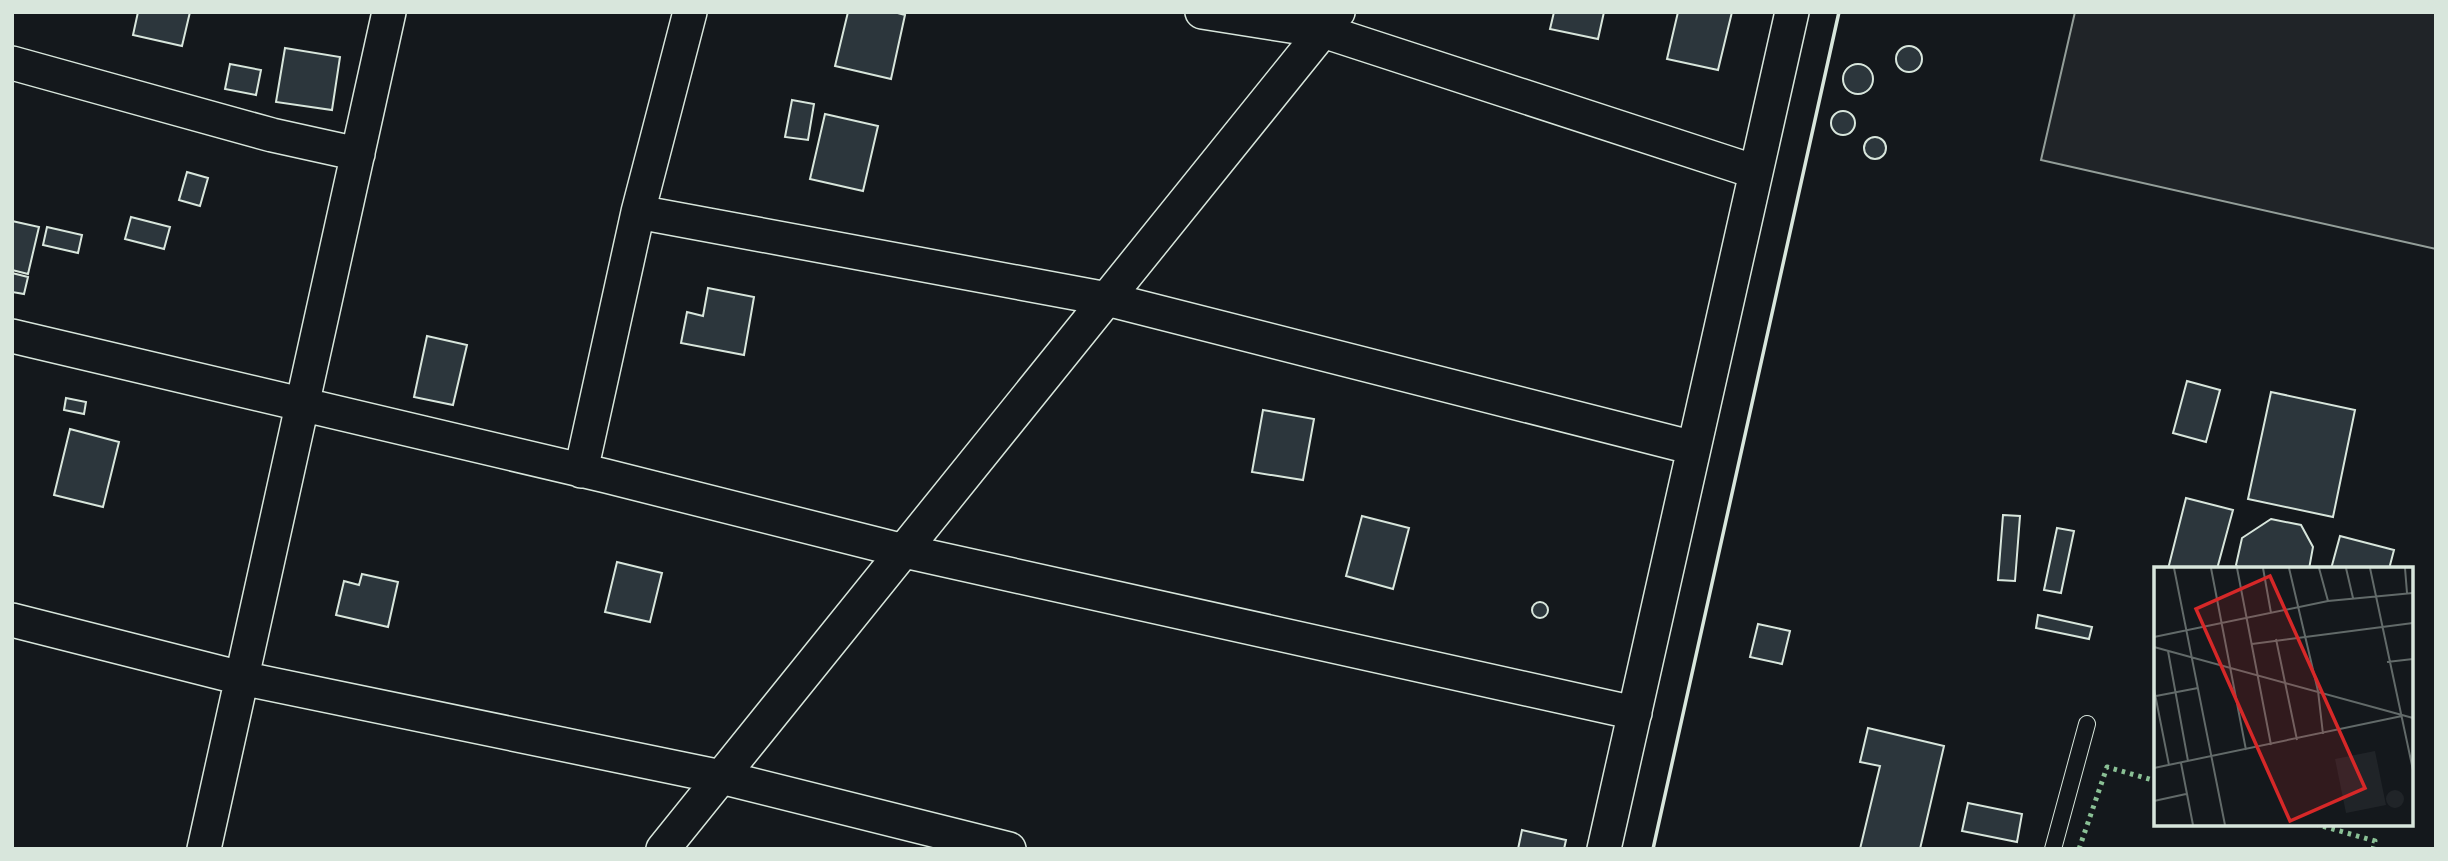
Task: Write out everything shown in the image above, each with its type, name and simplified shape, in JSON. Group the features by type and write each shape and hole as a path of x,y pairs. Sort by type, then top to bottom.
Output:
{"street":[{"path":"204,849 389,12"},
{"path":"581,471 638,212 690,12"},
{"path":"1202,12 1330,22 1756,172"},
{"path":"1604,849 1792,12"},
{"path":"663,849 1330,22"},
{"path":"12,63 272,135 358,154"},
{"path":"638,212 1107,299 1694,448"},
{"path":"12,335 904,551 1635,712"},
{"path":"12,620 241,678 721,777 1009,849"}],"lane":[{"path":"2053,849 2087,724"}],"shaded area":[{"path":"2075,12 2436,12 2436,249 2041,160"}],"building":[{"path":"138,12 190,12 182,46 133,35"},
{"path":"848,12 894,12 905,15 891,79 835,66"},
{"path":"1554,12 1604,12 1598,39 1550,29"},
{"path":"1678,12 1732,12 1718,70 1667,59"},
{"path":"1909,46 1918,50 1922,59 1918,68 1909,72 1900,68 1896,59 1900,50"},
{"path":"285,48 340,57 332,110 276,102"},
{"path":"230,64 261,70 256,95 225,89"},
{"path":"1858,64 1864,65 1872,73 1872,85 1864,93 1858,94 1852,93 1844,85 1843,79 1844,73 1852,65"},
{"path":"792,100 814,104 808,140 785,137"},
{"path":"1843,111 1852,114 1855,123 1852,132 1843,135 1834,132 1831,123 1834,114"},
{"path":"825,114 878,126 863,191 810,179"},
{"path":"1871,137 1879,137 1886,144 1886,152 1879,159 1871,159 1864,152 1864,144"},
{"path":"187,172 208,178 200,206 179,200"},
{"path":"131,217 170,227 164,249 125,239"},
{"path":"12,221 39,227 28,274 12,270"},
{"path":"47,227 82,235 78,253 43,245"},
{"path":"12,273 28,277 24,294 12,292"},
{"path":"708,288 754,297 744,355 681,343 687,312 703,316"},
{"path":"427,336 467,345 453,405 414,397"},
{"path":"2187,381 2220,390 2206,442 2173,433"},
{"path":"2271,392 2355,410 2333,517 2248,499"},
{"path":"66,398 86,402 84,414 64,410"},
{"path":"1263,410 1314,419 1303,480 1252,472"},
{"path":"70,429 119,442 103,507 54,495"},
{"path":"2186,498 2233,510 2218,567 2169,567"},
{"path":"2003,515 2020,516 2015,581 1998,580"},
{"path":"1362,516 1409,528 1393,589 1346,576"},
{"path":"2271,519 2301,525 2313,547 2309,567 2238,567 2242,538"},
{"path":"2057,528 2074,531 2061,593 2044,590"},
{"path":"2340,536 2394,550 2390,567 2332,567"},
{"path":"617,562 662,573 650,622 605,612"},
{"path":"362,574 398,582 388,627 336,615 344,581 359,585"},
{"path":"1540,602 1546,604 1546,616 1540,618 1534,616 1532,610 1534,604"},
{"path":"2038,615 2092,627 2089,639 2036,628"},
{"path":"1758,624 1790,631 1782,664 1750,657"},
{"path":"1868,728 1944,746 1920,849 1860,849 1880,766 1860,762"},
{"path":"1968,803 2022,814 2017,842 1962,831"},
{"path":"1522,830 1566,840 1564,849 1518,849"}],"hedge":[{"path":"2079,849 2107,767 2154,780"},
{"path":"2322,826 2375,841 2373,849"}],"wall":[{"path":"1653,849 1839,12"}]}
